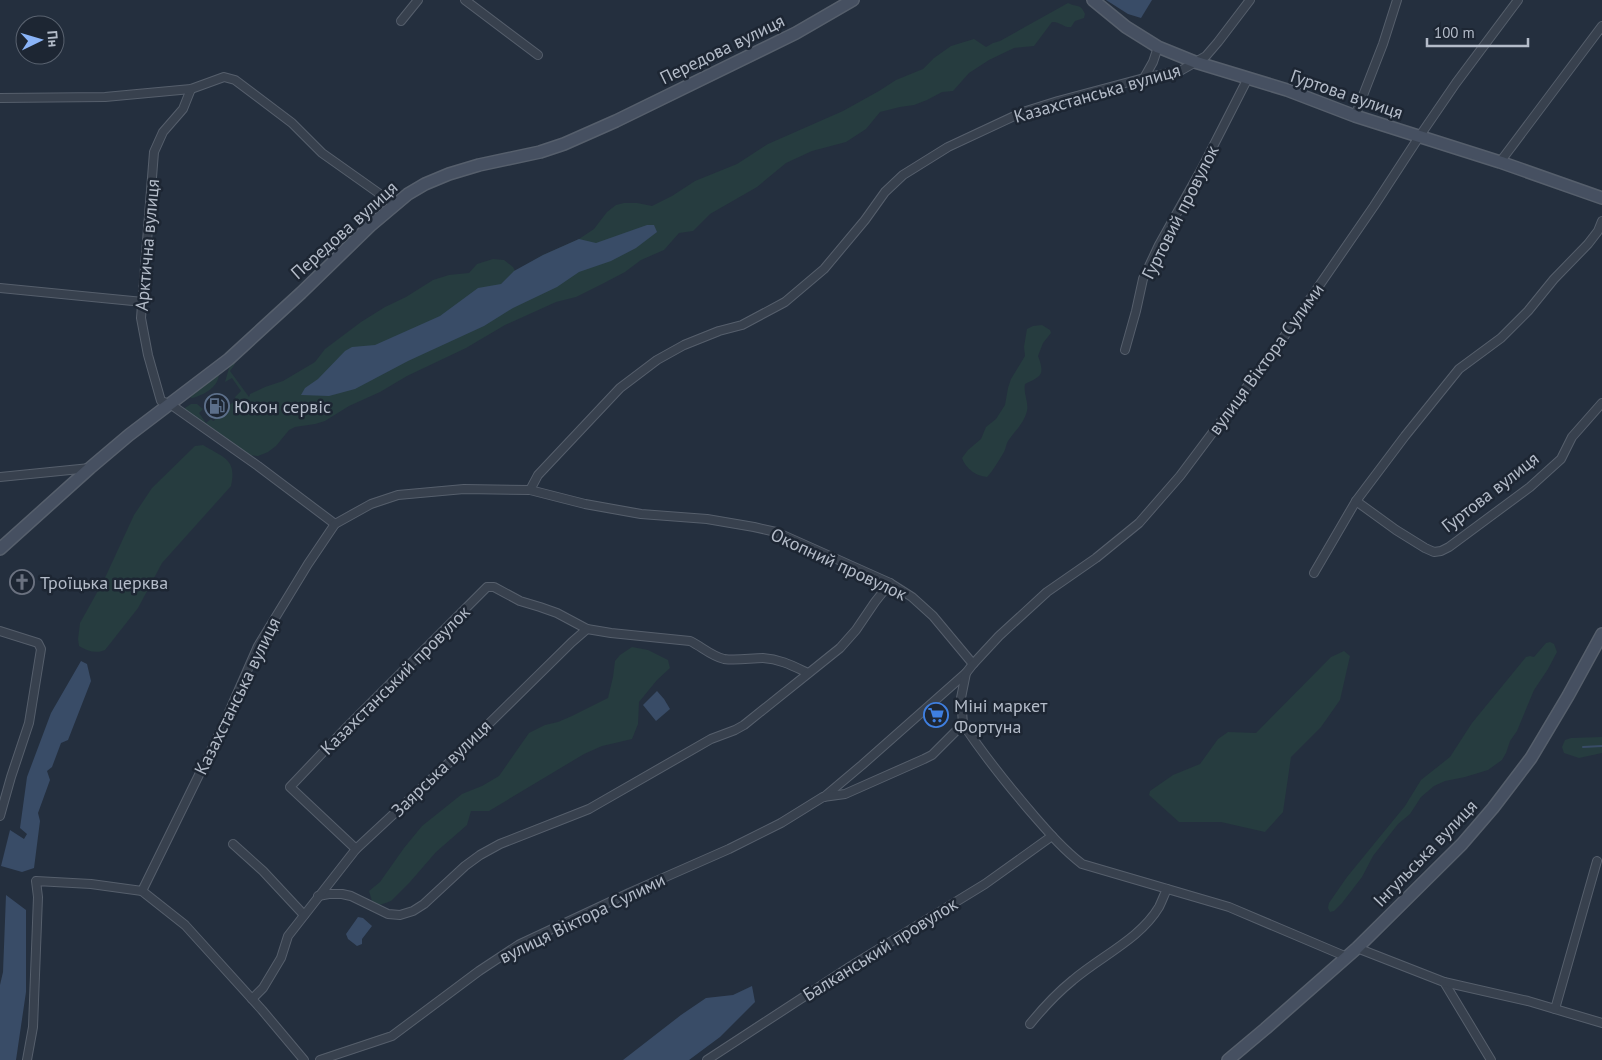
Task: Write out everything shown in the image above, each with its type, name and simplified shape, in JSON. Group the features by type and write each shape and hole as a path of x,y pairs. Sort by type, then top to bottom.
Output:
{"street":[{"path":"401,21 418,0"},
{"path":"466,0 538,55"},
{"name":"Передова вулиця","path":"0,549 90,468 229,359 394,204 408,194 425,184 449,174 553,148 599,128 796,33 854,0"},
{"name":"Гуртова вулиця","path":"1093,0 1126,27 1158,47 1195,62 1287,90 1355,116 1500,162 1602,198"},
{"name":"Казахстанська вулиця","path":"142,891 222,728 258,646 308,564 336,524 371,504 398,495 464,489 530,490 538,475 614,394 657,360 719,331 742,325 785,302 824,269 865,220 885,192 903,175 948,147 1023,112 1058,100 1144,78 1180,71 1206,56 1250,0"},
{"path":"1355,116 1380,52 1397,0"},
{"name":"вулиця Віктора Сулими","path":"320,1060 392,1036 479,971 520,944 729,849 781,823 823,797 966,673 972,664 999,636 1047,592 1096,558 1139,523 1180,476 1284,336 1456,83 1518,0"},
{"path":"1500,162 1602,26"},
{"path":"1144,78 1153,62 1158,47"},
{"path":"0,98 105,97 191,88 224,77 235,80 292,122 322,153 394,204"},
{"name":"Гуртовий провулок","path":"1125,350 1144,279 1158,245 1201,170 1248,78"},
{"name":"Арктична вулиця","path":"170,404 161,401 140,318 143,302 154,152 163,132 183,109 191,88"},
{"path":"1314,573 1356,501 1459,369 1500,338 1528,311 1554,279 1588,244 1598,231 1602,221"},
{"path":"0,288 143,302"},
{"name":"Гуртова вулиця","path":"1356,501 1425,548 1434,552 1442,551 1530,487 1560,459 1572,437 1602,403"},
{"path":"170,404 336,524"},
{"path":"0,477 90,468"},
{"name":"Окопний провулок","path":"530,490 585,504 641,514 707,519 754,526 797,540 890,583 912,597 933,616 972,664"},
{"path":"318,896 342,894 351,896 388,914 413,911 424,904 480,855 500,844 589,809 711,739 744,725 840,648 856,630 890,583"},
{"name":"Казахстанський провулок","path":"356,849 290,787 354,720 487,588 494,587 520,601 557,613 587,629"},
{"path":"587,629 690,641 701,646 711,654 724,659 764,658 780,660 808,673"},
{"name":"Заярська вулиця","path":"252,999 263,988 280,958 288,936 356,849 447,765 587,629"},
{"path":"0,631 38,643 41,649 29,723 10,777 0,816"},
{"name":"Інгульська вулиця","path":"1228,1060 1357,948 1462,844 1502,797 1531,758 1550,729 1602,634"},
{"name":"вулиця Віктора Сулими","path":"823,797 845,794 932,755 963,724 961,698 966,673"},
{"path":"963,724 985,757 1052,836 1082,864 1229,907 1346,957"},
{"name":"Балканський провулок","path":"707,1060 851,966 985,884 1052,836"},
{"path":"233,844 263,871 304,915"},
{"path":"1555,1009 1597,861"},
{"path":"27,1060 34,1018 38,897 36,881 91,884 142,891 185,924 304,1060"},
{"path":"1030,1024 1049,1001 1074,979 1134,935 1158,908 1167,889"},
{"path":"1357,948 1444,982 1555,1009 1602,1023"},
{"path":"1444,982 1491,1060"}],"green space":[{"path":"1068,3 1080,7 1085,14 1084,18 1075,21 1071,27 1052,22 1034,46 1014,48 989,60 969,73 953,91 942,92 914,105 880,112 866,129 846,142 812,151 786,163 757,187 710,214 693,231 679,233 664,250 641,260 625,272 576,297 556,302 505,325 466,348 349,406 325,421 289,430 276,446 268,452 258,456 247,455 184,412 185,408 191,404 197,404 203,409 199,413 206,423 211,419 215,420 214,417 236,400 235,397 241,391 232,378 225,382 233,362 235,364 230,371 249,397 250,394 283,381 315,362 325,349 361,322 433,280 449,275 469,273 477,264 493,259 504,260 515,271 543,255 579,239 594,229 607,212 616,205 637,203 652,206 695,181 737,164 768,144 843,111 896,80 923,69 934,58 951,46 974,39 986,47"},
{"path":"1042,325 1050,330 1051,333 1043,343 1038,356 1041,367 1040,374 1025,384 1026,415 1008,441 1004,452 991,473 987,477 979,475 969,469 962,458 981,439 986,427 996,419 1005,405 1011,379 1025,356 1024,347 1027,329"},
{"path":"219,373 214,386 210,390 197,397 190,397"},
{"path":"203,445 227,460 232,470 231,486 162,563 138,608 105,650 98,652 79,646 80,623 104,580 134,515 152,488 195,446"},
{"path":"1546,643 1554,644 1557,652 1534,690 1517,731 1510,741 1502,760 1488,770 1445,781 1434,786 1421,797 1410,814 1398,824 1373,856 1362,877 1342,903 1334,911 1330,912 1328,908 1329,903 1347,877 1405,806 1421,780 1450,757 1472,723 1526,657 1534,657"},
{"path":"632,647 648,650 668,660 670,668 657,680 639,702 638,724 632,739 602,746 584,754 489,811 471,811 467,825 436,852 391,901 380,905 372,901 369,891 380,882 422,826 462,794 482,786 499,776 529,733 545,725 572,716 608,698 615,661"},
{"path":"1344,651 1350,656 1340,700 1321,727 1291,757 1283,812 1265,832 1221,822 1179,822 1149,795 1150,791 1173,775 1200,764 1218,739 1228,732 1256,733 1331,657"},
{"path":"1602,737 1602,753 1579,758 1564,753 1562,747 1565,740 1571,738"}],"water":[{"path":"1106,0 1152,0 1141,18 1128,14"},
{"path":"647,225 654,225 657,232 636,248 611,261 579,272 557,287 513,308 484,326 408,361 355,389 329,396 301,395 305,388 318,379 345,351 352,347 375,345 440,316 478,288 501,284 514,271 543,255 579,239 596,243"},
{"path":"81,661 87,664 91,681 68,740 61,743 52,767 47,771 50,780 38,813 40,821 34,868 22,872 1,866 10,830 24,839 27,834 20,828 27,777 51,713"},
{"path":"657,691 670,709 656,721 643,705"},
{"path":"6,895 26,910 26,992 16,1060 0,1060 0,985 3,972"},
{"path":"358,917 363,918 372,926 362,939 362,944 357,946 348,939 346,934"},
{"path":"752,986 755,1002 720,1037 689,1060 623,1060 706,998 733,995"}],"waterway":[{"path":"1583,747 1602,746"}],"place":[{"name":"Юкон сервіс","path":"217,406"},
{"name":"Троїцька церква","path":"22,582"},
{"name":"Міні маркет Фортуна","path":"936,715"}]}
